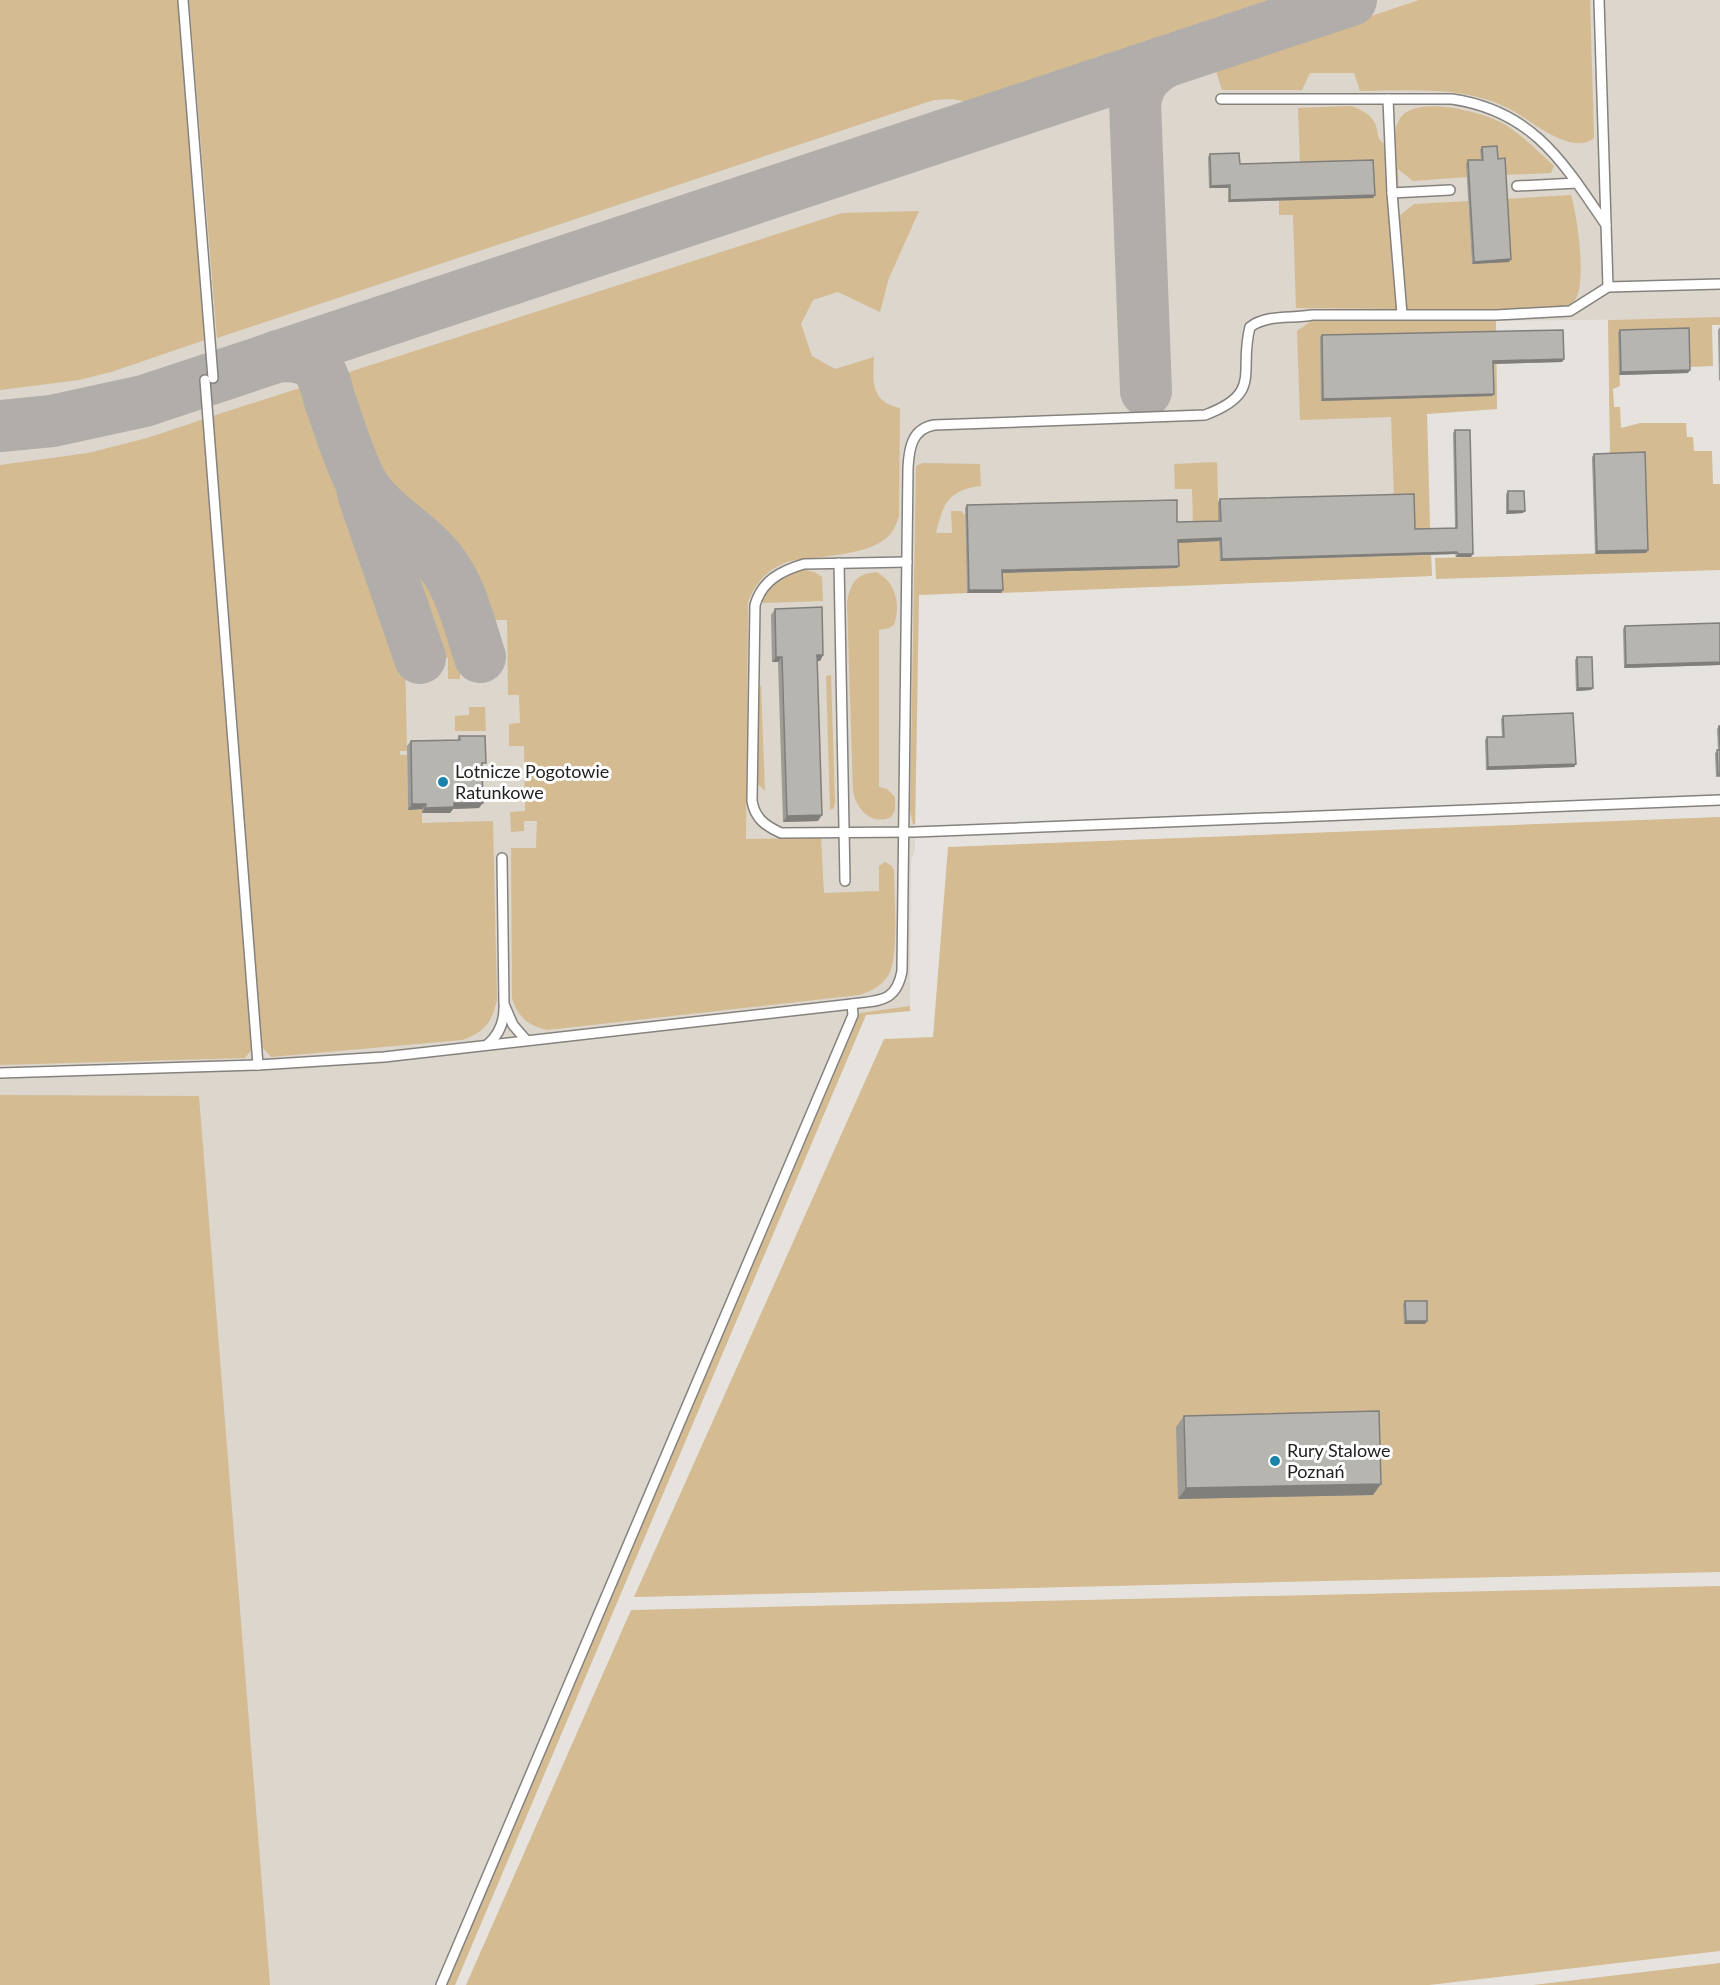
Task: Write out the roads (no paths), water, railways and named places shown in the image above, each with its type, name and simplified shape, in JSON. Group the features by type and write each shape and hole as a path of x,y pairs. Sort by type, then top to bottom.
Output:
{"lane":[{"path":"183,0 258,1065"},
{"path":"1599,0 1608,287"},
{"path":"1221,99 1452,99 1482,105 1518,122 1553,151 1606,225"},
{"path":"1388,99 1392,193 1402,315"},
{"path":"1517,186 1577,183"},
{"path":"1392,193 1450,190"},
{"path":"0,1073 258,1065 431,1052 852,1004 890,997 900,982 902,971 908,456 918,432 926,427 1204,415 1232,402 1243,387 1248,370 1247,339 1250,327 1263,320 1312,315 1496,315 1570,311 1608,287 1720,284"},
{"path":"907,562 804,564 790,568 769,580 758,595 755,605 752,801 754,812 760,820 781,833 903,832 1720,800"},
{"path":"838,563 845,881"},
{"path":"487,1045 497,1035 502,1025 504,1004 502,858"},
{"path":"504,1004 513,1025 525,1040"},
{"path":"441,1985 853,1015 852,1004"}],"place":[{"name":"Lotnicze Pogotowie Ratunkowe","path":"443,782"},
{"name":"Rury Stalowe Poznań","path":"1275,1461"}]}
